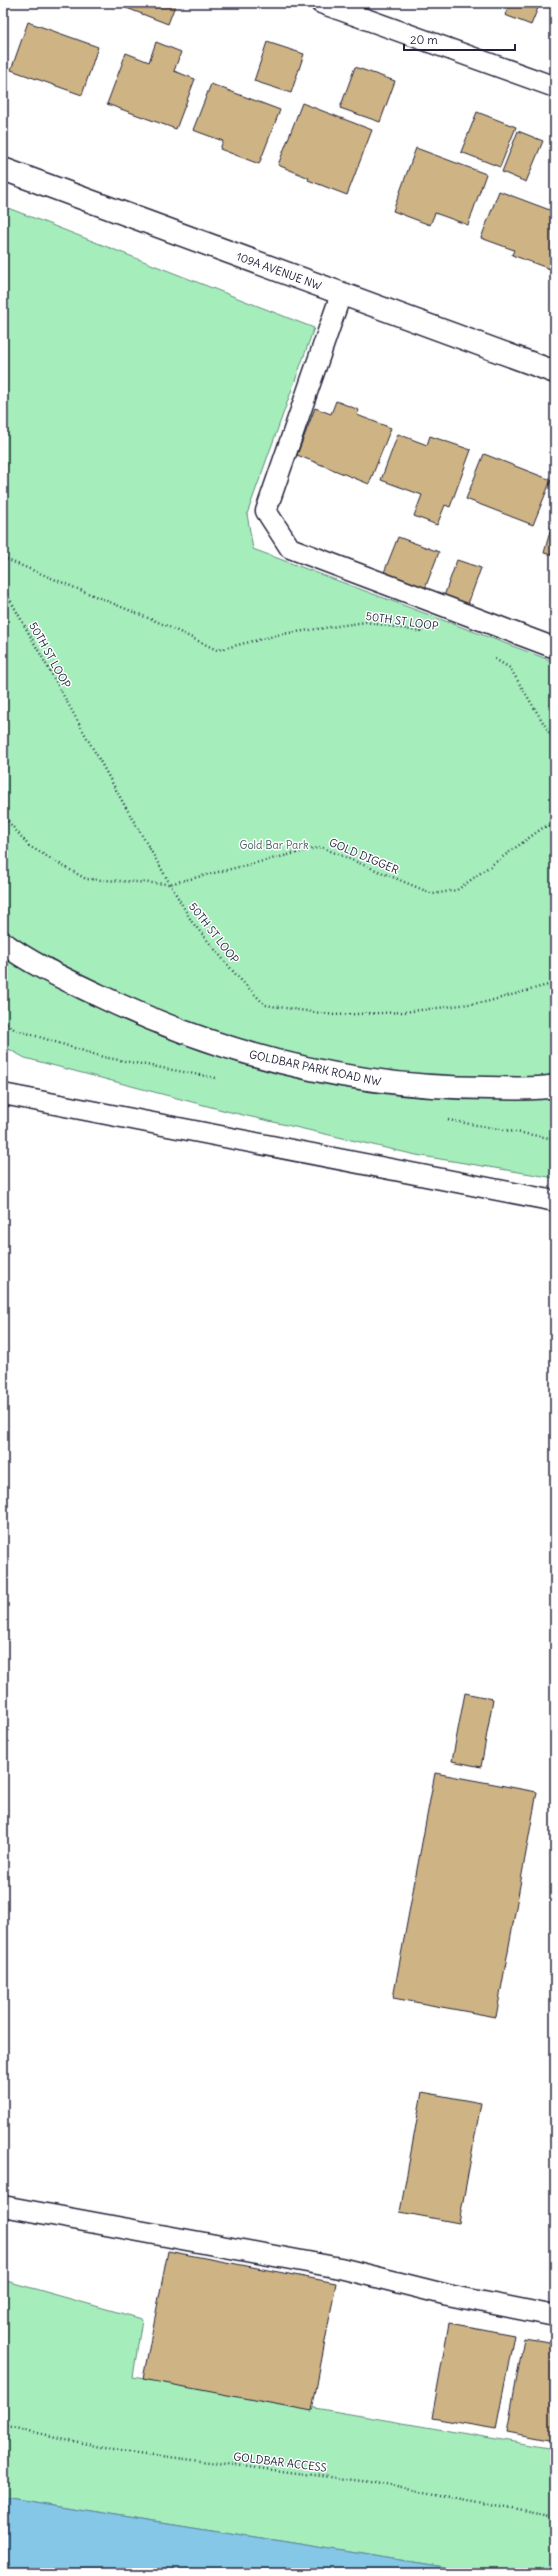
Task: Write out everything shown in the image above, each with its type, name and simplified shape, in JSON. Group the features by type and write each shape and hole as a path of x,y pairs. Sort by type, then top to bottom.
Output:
{"street":[{"name":"109A AVENUE NW","path":"3,169 555,372"},
{"name":"GOLDBAR PARK ROAD NW","path":"3,943 29,962 150,1020 256,1057 369,1081 428,1087 555,1086"}],"lane":[{"path":"321,3 555,87"},
{"path":"341,294 266,511 290,548 555,648"},
{"path":"3,1094 555,1201"},
{"path":"3,2206 340,2268 448,2296 555,2316"}],"path":[{"name":"50TH ST LOOP","path":"3,558 165,625 217,650 282,634 366,622 426,632"},
{"name":"50TH ST LOOP","path":"3,587 169,884 192,922 237,976 264,1005 334,1015 404,1012 486,1002 555,983"},
{"path":"490,656 510,668 555,742"},
{"name":"GOLD DIGGER","path":"3,815 29,846 86,879 169,884 321,847 433,894 456,890 544,827 555,825"},
{"name":"GOLDBAR ACCESS","path":"3,2425 114,2450 370,2482 555,2516"}],"green space":[{"name":"Gold Bar Park","path":"3,206 314,328 247,514 253,549 555,662 555,1178 416,1155 230,1112 25,1058 3,1046"},
{"path":"3,2280 142,2319 133,2377 555,2449 555,2573 482,2573 3,2497"}],"water":[{"path":"3,2497 482,2573 3,2573"}],"building":[{"path":"126,3 176,3 168,24 124,7"},
{"path":"510,3 540,3 531,25 505,15"},
{"path":"552,4 555,4 555,49 552,49"},
{"path":"28,22 98,47 82,95 11,70"},
{"path":"156,42 181,52 174,71 195,79 176,129 107,104 126,53 149,62"},
{"path":"267,42 304,54 291,93 254,81"},
{"path":"355,67 395,81 380,122 340,108"},
{"path":"211,84 280,110 259,164 220,149 223,141 193,130"},
{"path":"302,103 372,130 347,195 308,180 309,178 278,165"},
{"path":"477,112 516,127 500,167 461,152"},
{"path":"518,131 543,141 526,182 502,172"},
{"path":"416,148 486,174 468,225 435,213 430,225 393,211"},
{"path":"499,191 555,212 555,256 550,269 512,255 514,250 481,238"},
{"path":"336,401 359,410 357,415 391,428 369,484 297,455 315,408 331,414"},
{"path":"398,434 427,445 430,436 471,450 450,507 445,505 437,525 414,516 422,495 381,480"},
{"path":"484,454 551,480 533,525 466,499"},
{"path":"555,514 555,555 544,553"},
{"path":"398,537 439,552 424,591 383,575"},
{"path":"457,560 481,568 468,604 444,596"},
{"path":"465,1693 493,1699 481,1767 452,1761"},
{"path":"435,1773 537,1792 496,2017 393,1998"},
{"path":"422,2092 481,2103 459,2223 400,2212"},
{"path":"168,2251 336,2283 312,2411 143,2379"},
{"path":"449,2323 514,2335 496,2429 432,2418"},
{"path":"524,2338 555,2343 555,2441 507,2432"}]}
